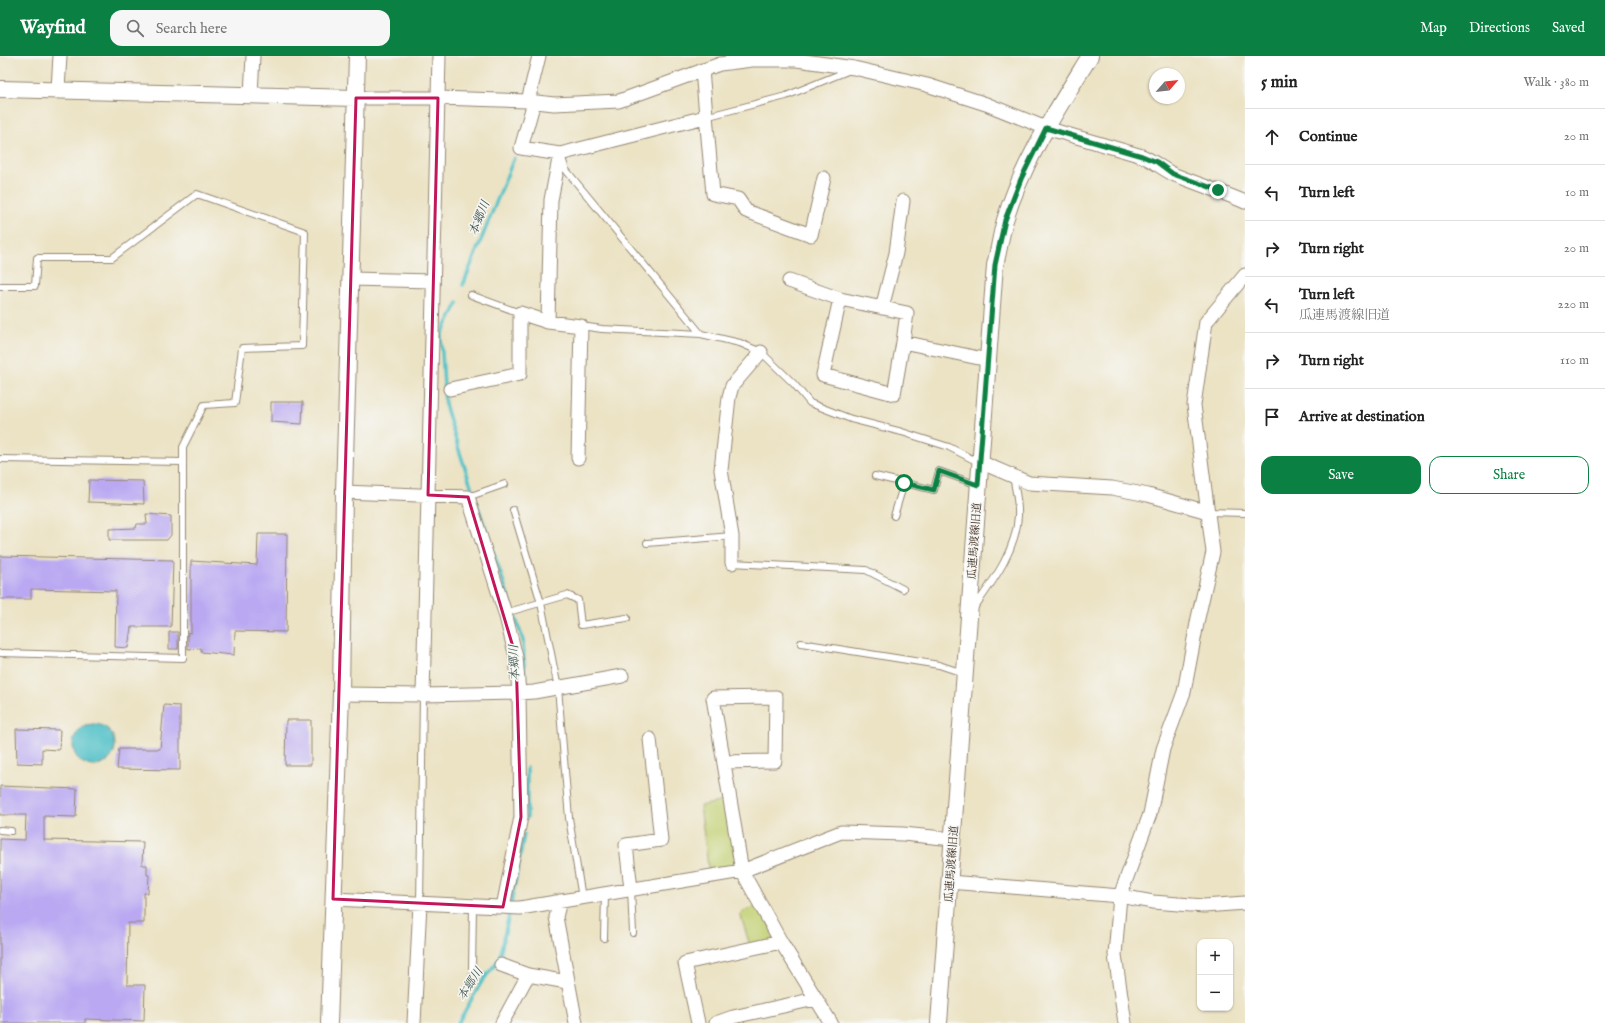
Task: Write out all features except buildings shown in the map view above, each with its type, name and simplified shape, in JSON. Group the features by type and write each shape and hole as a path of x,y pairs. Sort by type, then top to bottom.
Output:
{"street":[{"path":"58,89 60,56"},
{"path":"251,96 253,56"},
{"path":"329,1023 341,694 344,492 357,56"},
{"path":"423,695 432,282 439,56"},
{"path":"539,56 521,148 560,154 705,117"},
{"name":"瓜連馬渡線旧道","path":"939,1023 995,265 1005,220 1021,179 1046,128 1090,56"},
{"path":"0,89 58,89 251,96 438,98 531,101 554,104 619,101 720,64 752,60 797,60 854,68 927,85 986,104 1046,128 1142,156 1157,162 1173,174 1218,190 1245,202"},
{"path":"702,70 713,194 738,199 746,212 811,235 824,178"},
{"path":"548,322 551,200 560,154"},
{"path":"882,308 896,253 903,201"},
{"path":"1125,1023 1115,955 1120,896 1150,814 1163,749 1184,692 1198,618 1213,552 1194,405 1206,322 1245,275"},
{"path":"351,279 432,282"},
{"path":"789,281 840,299 908,313 894,394 823,375 840,299"},
{"path":"450,389 520,374 520,313 548,322 581,326 578,458"},
{"path":"903,342 988,360"},
{"path":"732,563 732,536 722,470 729,397 732,386 761,352"},
{"path":"980,462 1029,483 1112,488 1148,495 1208,512"},
{"path":"344,492 468,497 505,614 516,657 519,694 521,817 503,907"},
{"path":"341,694 519,694 622,676"},
{"path":"725,762 776,761 776,696 713,698 725,762 742,871 781,942 831,1023"},
{"path":"631,889 626,845 661,840 650,739"},
{"path":"333,899 520,908 742,871 841,832 903,834 953,839"},
{"path":"949,882 1120,896 1153,902 1204,906 1245,903"},
{"path":"560,901 556,917 567,982 576,1023"},
{"path":"414,1023 420,903"},
{"path":"698,1023 685,963 781,942"},
{"path":"501,965 528,975 567,982"},
{"path":"502,1023 528,975"},
{"path":"716,1023 733,1017 815,999"}],"lane":[{"path":"705,117 786,96 854,68"},
{"path":"560,154 566,170 701,334"},
{"path":"0,286 36,286 37,258 112,258 197,194 305,232 302,346 242,348 235,403 204,404 183,447 183,658 0,653"},
{"path":"471,295 520,313"},
{"path":"581,326 602,329 701,334 740,344 761,352 794,384 810,403 851,419 902,432 948,447 980,462"},
{"path":"0,459 183,462"},
{"path":"875,476 934,490 939,471 978,485"},
{"path":"969,615 998,574 1013,541 1018,515 1013,476"},
{"path":"894,516 904,483"},
{"path":"468,497 505,484"},
{"path":"513,510 541,603 558,688 569,818 582,898"},
{"path":"1208,512 1245,513"},
{"path":"647,543 732,536"},
{"path":"732,563 866,570 903,590"},
{"path":"505,614 567,595 578,600 581,625 627,618"},
{"path":"801,643 939,665 965,673"},
{"path":"420,903 423,695"},
{"path":"0,830 11,831"},
{"path":"631,889 633,934"},
{"path":"604,938 605,894"},
{"path":"472,970 473,906"}],"highlighted area":[{"path":"356,98 438,98 428,495 468,497 516,657 521,817 503,907 333,899"}],"green space":[{"path":"728,800 739,868 709,874 700,806"},
{"path":"759,904 777,939 750,946 740,913"}],"water":[{"path":"90,724 98,724 106,727 112,733 115,745 112,757 106,763 98,766 90,766 82,763 76,757 73,749 73,741 76,733 82,727"}],"waterway":[{"name":"本郷川","path":"463,285 514,158"},
{"name":"本郷川","path":"458,303 441,335 445,404 523,640 525,684"},
{"name":"本郷川","path":"527,768 527,818"},
{"name":"本郷川","path":"511,904 524,834"},
{"name":"本郷川","path":"458,1023 481,983 499,959 510,910"}],"route":[{"path":"904,483 934,490 939,471 978,485 995,265 1005,220 1021,179 1046,128 1142,156 1157,162 1173,174 1218,190"}]}
